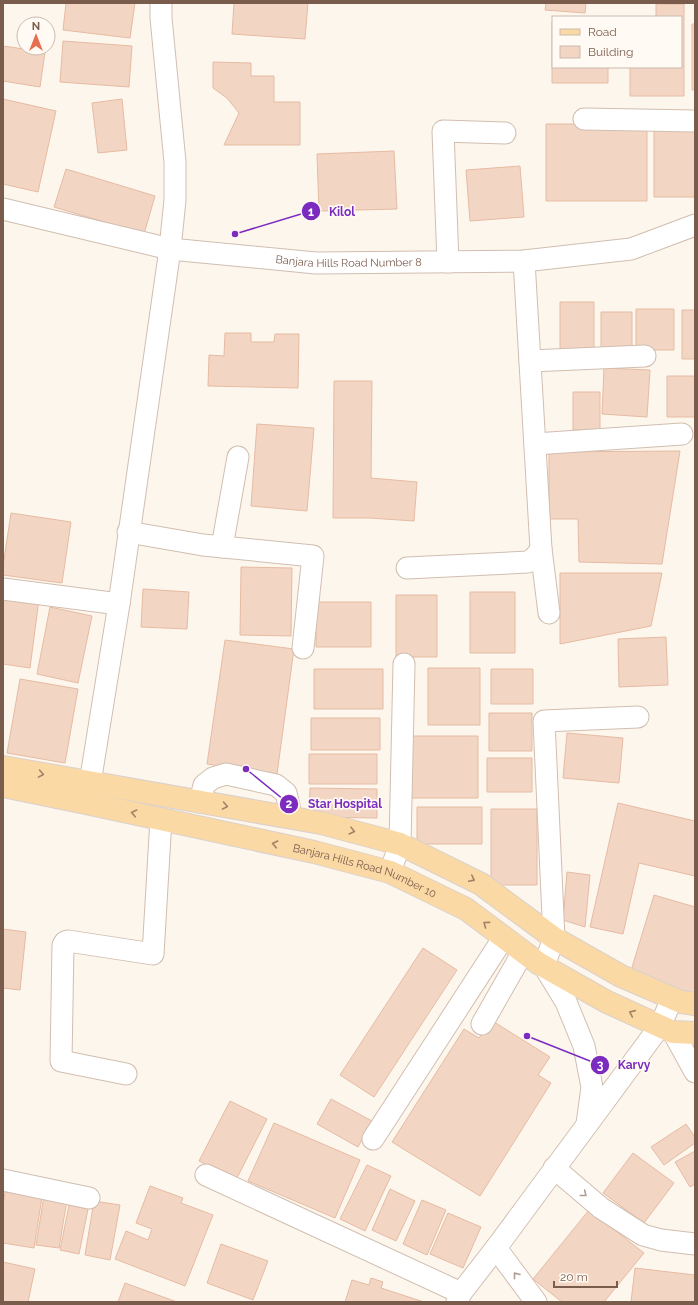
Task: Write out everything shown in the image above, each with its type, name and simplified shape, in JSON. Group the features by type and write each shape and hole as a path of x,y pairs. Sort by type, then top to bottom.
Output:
{"main road":[{"path":"3,768 321,823 400,844 481,884 554,938 621,976 681,1002 695,1004"},
{"name":"Banjara Hills Road Number 10","path":"3,786 314,852 390,872 466,909 544,966 608,1002 667,1029 695,1034"}],"street":[{"path":"90,783 119,604 128,532 170,249 175,200 175,162 161,18 162,3"},
{"path":"584,119 695,121"},
{"path":"448,262 443,131 506,133"},
{"name":"Banjara Hills Road Number 8","path":"3,209 170,249 316,263 524,261 631,249 695,225"},
{"path":"524,261 541,549 549,613"},
{"path":"530,361 645,356"},
{"path":"535,444 682,434"},
{"path":"225,547 238,457"},
{"path":"128,532 225,547 313,556 303,648"},
{"path":"408,568 528,562 535,557 541,549"},
{"path":"3,589 119,604"},
{"path":"390,872 400,844 404,664"},
{"path":"587,1124 592,1087 584,1046 566,1002 544,966 554,938 544,721 638,717"},
{"path":"200,802 204,785 212,778 226,774 276,785 286,793 290,818"},
{"path":"126,1074 61,1061 63,945 64,942 68,941 153,954 161,819"},
{"path":"373,1139 504,937"},
{"path":"482,1024 523,952"},
{"path":"206,1175 458,1298 587,1124 667,1029 672,998"},
{"path":"667,1029 695,1072"},
{"path":"554,1168 582,1193 643,1235 661,1240 695,1244"},
{"path":"3,1180 89,1198"},
{"path":"496,1248 536,1302"}],"building":[{"path":"66,3 135,3 130,38 63,30"},
{"path":"234,3 308,3 305,39 232,34"},
{"path":"546,3 586,3 585,13 545,10"},
{"path":"656,4 684,4 684,96 630,96 630,68 682,68 682,16 656,16"},
{"path":"692,24 695,24 695,90 692,90"},
{"path":"63,41 132,46 129,87 60,82"},
{"path":"3,46 16,48 16,56 44,56 40,87 3,81"},
{"path":"213,62 251,63 251,76 274,76 274,102 300,102 300,145 224,145 239,113 227,98 213,88"},
{"path":"552,68 608,68 608,83 552,83"},
{"path":"3,99 56,111 38,192 3,184"},
{"path":"122,99 127,150 98,153 92,103"},
{"path":"546,124 647,124 647,201 546,201"},
{"path":"654,125 695,125 695,197 654,197"},
{"path":"394,151 397,209 319,211 317,154"},
{"path":"520,166 524,217 470,221 466,170"},
{"path":"66,169 155,196 144,234 54,207"},
{"path":"560,302 594,302 594,349 560,349"},
{"path":"636,309 674,309 674,350 636,350"},
{"path":"682,310 695,310 695,359 682,359"},
{"path":"601,312 632,312 632,348 601,348"},
{"path":"225,333 251,333 251,342 274,342 275,334 299,334 298,388 208,386 209,355 224,356"},
{"path":"604,368 650,370 647,417 602,414"},
{"path":"667,376 695,376 695,417 667,417"},
{"path":"334,381 372,381 371,478 417,482 414,521 370,518 333,518"},
{"path":"573,392 600,392 600,430 573,430"},
{"path":"257,424 314,428 307,511 251,506"},
{"path":"680,451 662,564 579,562 578,519 549,519 549,452"},
{"path":"11,513 71,522 62,583 3,575"},
{"path":"241,567 292,568 291,636 240,635"},
{"path":"560,573 662,573 651,626 560,644"},
{"path":"143,589 189,592 187,629 141,627"},
{"path":"470,592 515,592 515,653 470,653"},
{"path":"3,594 39,599 30,668 3,664"},
{"path":"396,595 437,595 437,657 396,657"},
{"path":"316,602 371,602 371,647 316,647"},
{"path":"50,607 92,616 78,683 37,674"},
{"path":"666,637 668,685 619,687 618,639"},
{"path":"225,640 294,649 277,774 207,764"},
{"path":"428,668 480,668 480,725 428,725"},
{"path":"314,669 383,669 383,709 314,709"},
{"path":"491,669 533,669 533,704 491,704"},
{"path":"20,679 78,689 65,763 7,753"},
{"path":"489,713 532,713 532,751 489,751"},
{"path":"311,718 380,718 380,750 311,750"},
{"path":"567,733 623,738 619,783 563,778"},
{"path":"409,736 478,736 478,798 409,798"},
{"path":"309,754 377,754 377,784 309,784"},
{"path":"487,758 532,758 532,792 487,792"},
{"path":"310,788 377,789 377,818 309,817"},
{"path":"618,803 695,821 695,876 639,863 623,934 590,927"},
{"path":"417,807 482,807 482,844 417,844"},
{"path":"491,809 537,809 537,885 491,885"},
{"path":"567,872 590,875 585,927 563,920"},
{"path":"654,895 695,907 695,994 630,974"},
{"path":"3,929 26,932 20,990 3,988"},
{"path":"423,948 457,970 374,1097 340,1075"},
{"path":"491,1020 550,1057 538,1075 551,1083 480,1196 392,1142 464,1029 479,1038"},
{"path":"331,1099 372,1121 358,1147 317,1124"},
{"path":"230,1101 267,1119 236,1180 199,1161"},
{"path":"274,1123 360,1160 335,1218 248,1181"},
{"path":"686,1124 695,1137 695,1143 664,1165 651,1147"},
{"path":"695,1151 695,1184 690,1187 675,1162"},
{"path":"633,1153 674,1183 644,1223 603,1193"},
{"path":"367,1165 391,1176 365,1231 340,1219"},
{"path":"150,1186 183,1198 181,1203 213,1215 185,1286 115,1259 126,1231 148,1240 152,1229 136,1223"},
{"path":"390,1189 415,1201 396,1241 372,1230"},
{"path":"5,1192 42,1197 34,1248 3,1243 3,1205"},
{"path":"44,1196 67,1200 59,1248 36,1245"},
{"path":"422,1200 446,1210 427,1255 403,1244"},
{"path":"94,1201 120,1205 110,1260 85,1255"},
{"path":"69,1205 88,1209 79,1254 60,1250"},
{"path":"589,1210 644,1253 604,1302 562,1302 533,1279"},
{"path":"448,1213 481,1227 463,1268 430,1254"},
{"path":"221,1244 268,1261 253,1300 207,1283"},
{"path":"3,1262 35,1269 28,1302 3,1302"},
{"path":"635,1268 695,1275 695,1302 631,1302"},
{"path":"371,1278 383,1282 381,1288 424,1302 345,1302 352,1280 369,1285"},
{"path":"125,1283 177,1302 118,1302"}],"place":[{"name":"Kilol","path":"235,234"},
{"name":"Star Hospital","path":"246,769"},
{"name":"Karvy","path":"527,1036"}]}
